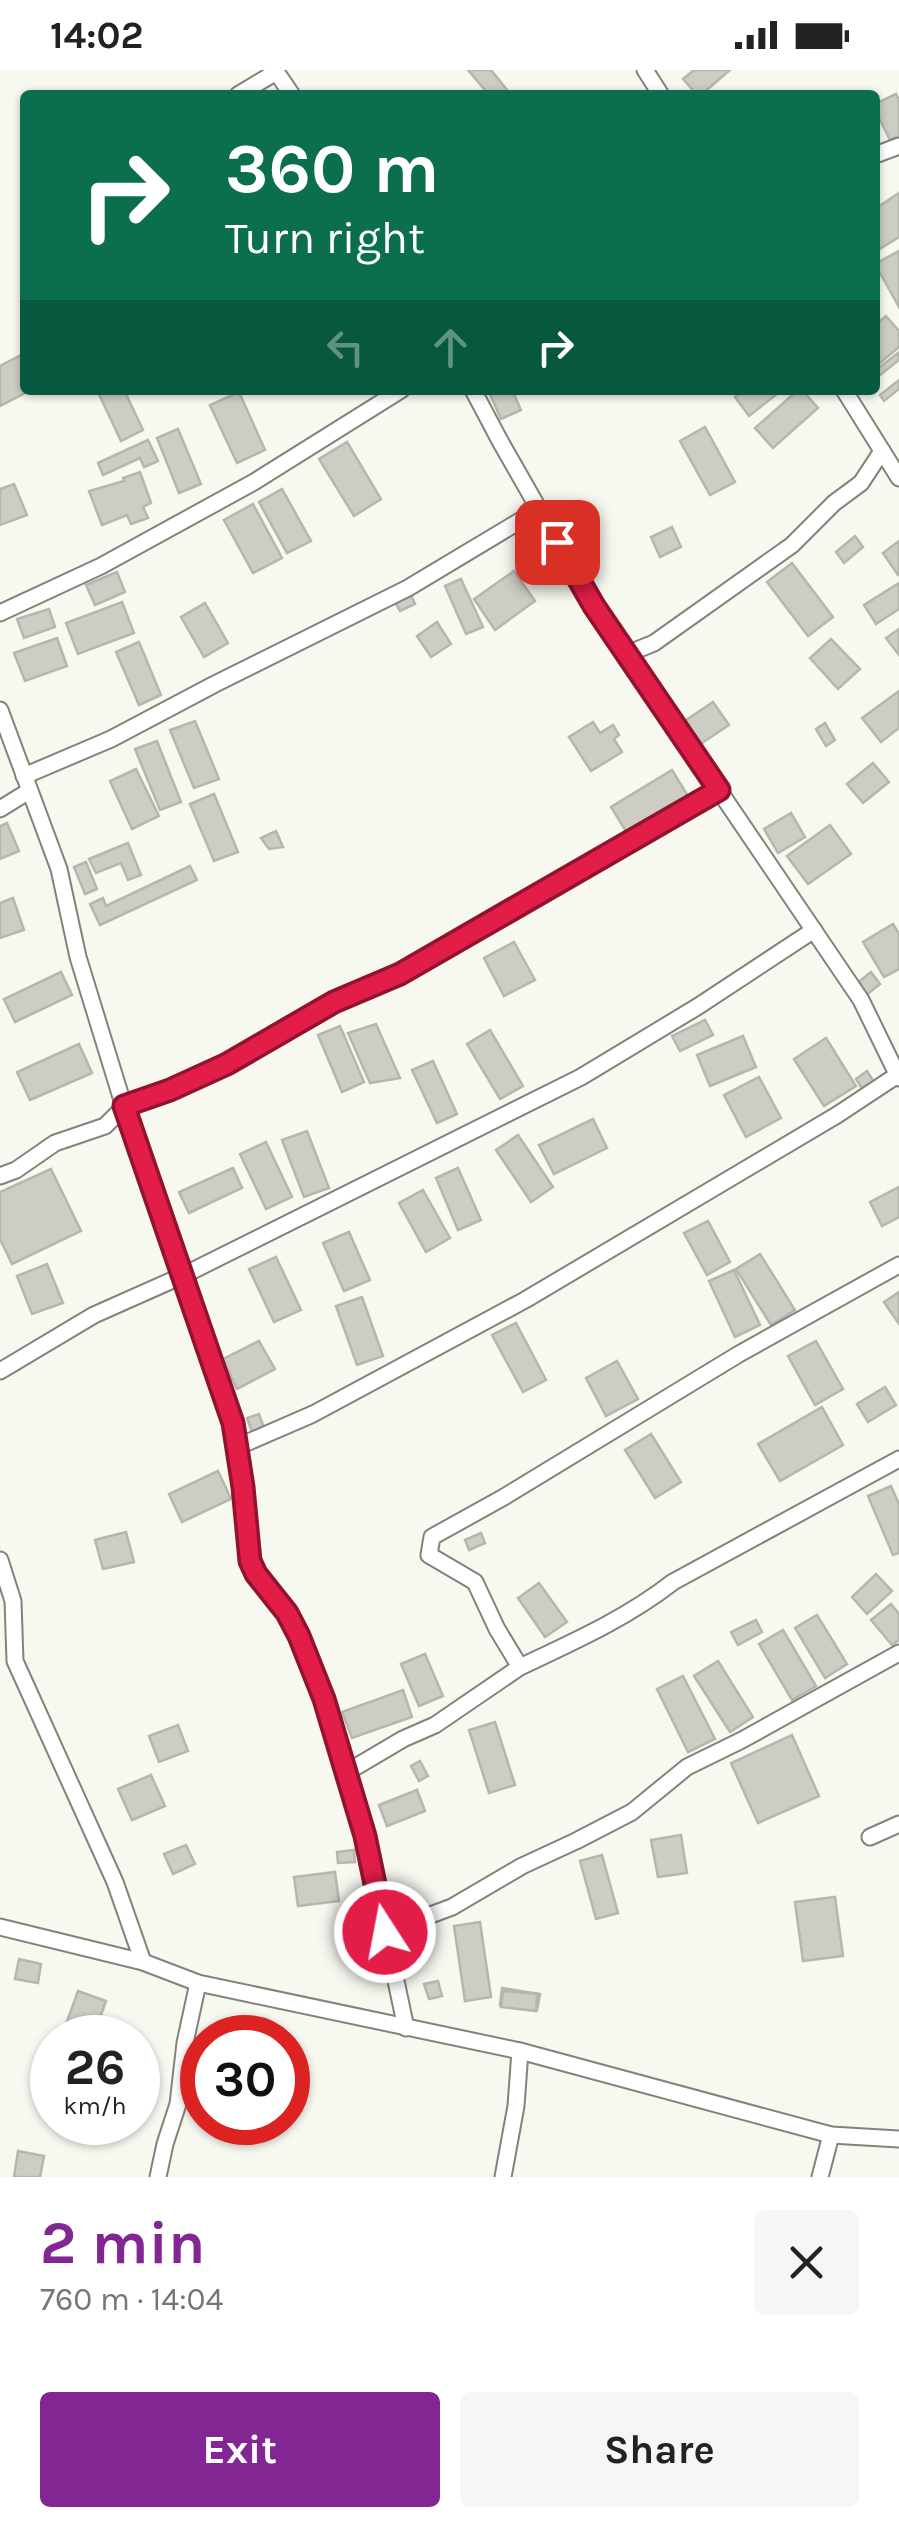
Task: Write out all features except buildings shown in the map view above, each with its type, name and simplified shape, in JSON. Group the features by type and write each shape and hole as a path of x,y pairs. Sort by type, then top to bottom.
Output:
{"street":[{"path":"246,90 276,71"},
{"path":"0,613 101,566 254,482 392,395"},
{"path":"237,1446 313,1414 525,1300 898,1076 862,1000 594,606 476,395"},
{"path":"847,395 899,478"},
{"path":"627,654 654,643 792,545 861,482 882,451"},
{"path":"0,809 27,784 408,588 538,510"},
{"path":"0,710 59,869 78,956 124,1106 233,1423 250,1561 299,1636 345,1763 365,1836 406,2028"},
{"path":"0,1176 16,1170 56,1142 105,1126 124,1106 227,1064 334,1002 400,974 719,790"},
{"path":"0,1371 94,1315 184,1276 581,1077 814,930"},
{"path":"520,1667 475,1582 428,1555 432,1537 739,1354 899,1265"},
{"path":"345,1763 354,1768 435,1725 520,1667 606,1626 673,1582 899,1459"},
{"path":"0,1560 13,1601 15,1662 115,1882 143,1962"},
{"path":"385,1932 452,1908 522,1866 632,1812 687,1768 899,1654"},
{"path":"870,1837 899,1824"},
{"path":"0,1927 143,1962 198,1983 520,2051 831,2135 899,2139"},
{"path":"158,2177 178,2104 185,2042 198,1983"},
{"path":"503,2177 516,2106 520,2051"},
{"path":"820,2177 831,2135"}],"route":[{"path":"385,1932 365,1836 324,1699 287,1613 250,1561 233,1423 124,1106 227,1064 334,1002 400,974 719,790 594,606 557,542"}]}
